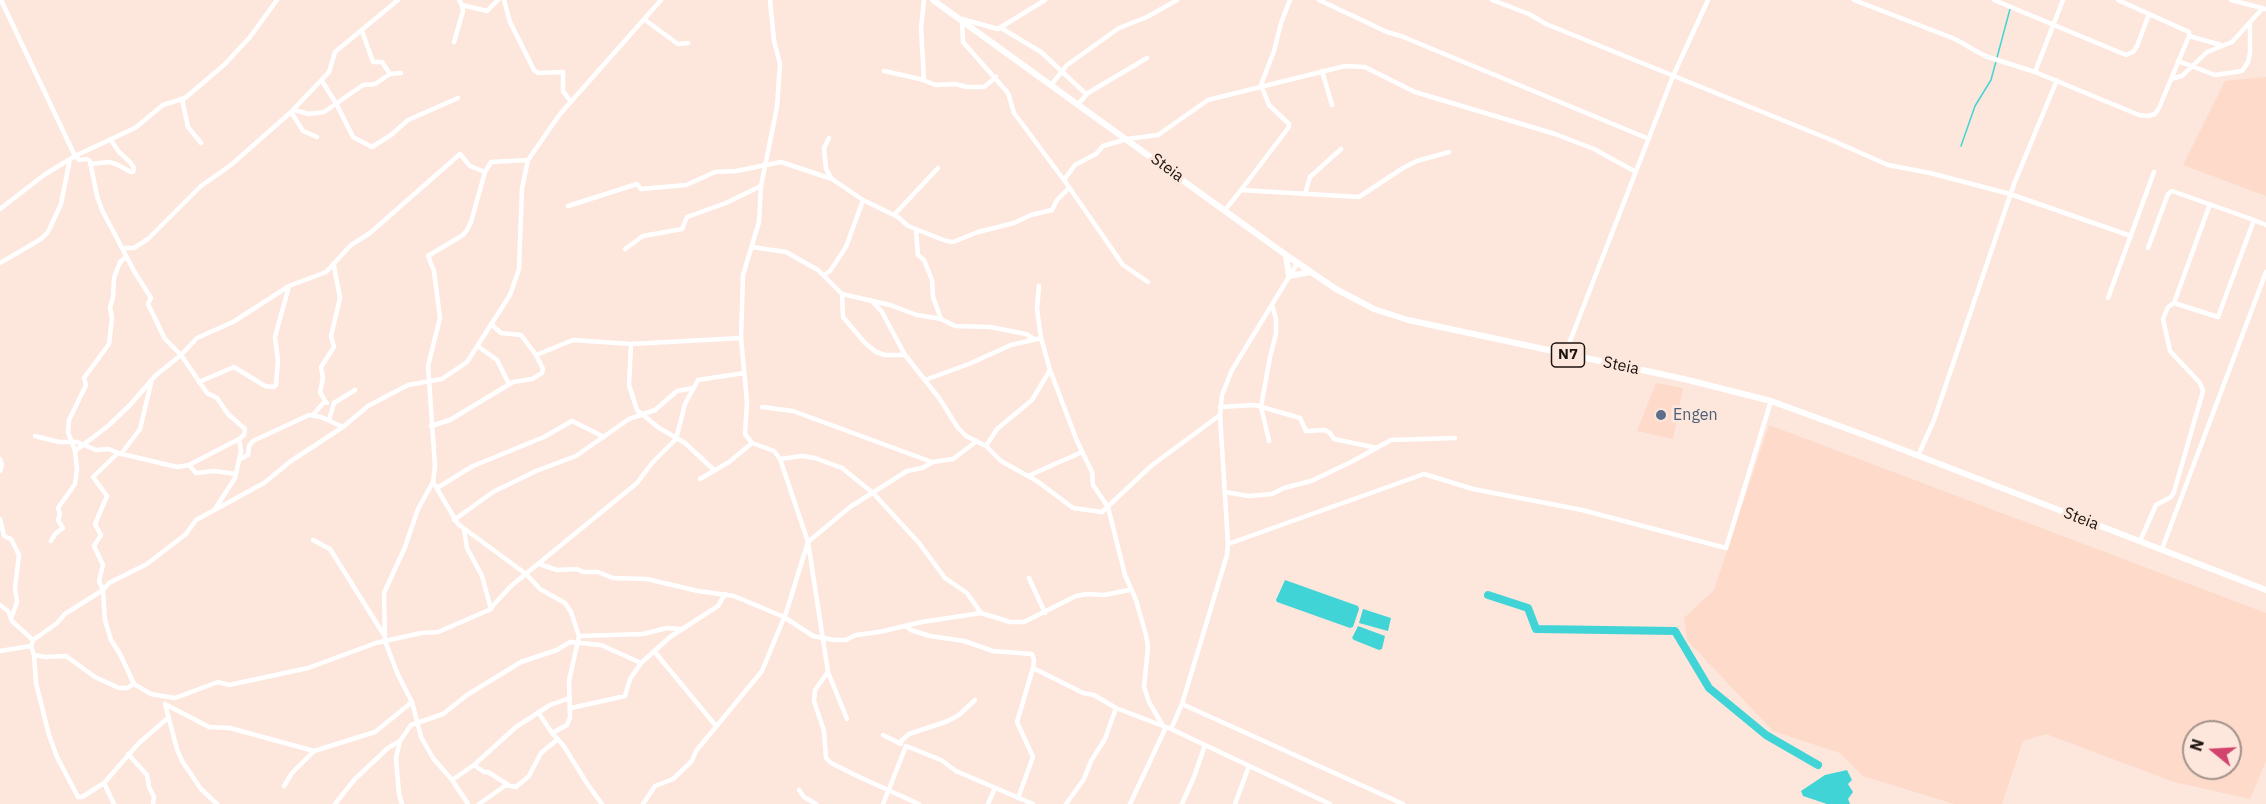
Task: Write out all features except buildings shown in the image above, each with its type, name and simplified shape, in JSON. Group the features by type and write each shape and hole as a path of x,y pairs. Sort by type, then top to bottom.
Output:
{"main road":[{"name":"Steia","path":"933,0 1286,255 1354,300 1395,317 1737,391 1771,401 2266,590"},
{"path":"1286,255 1289,276 1311,272"}],"street":[{"path":"1,0 75,156 79,160 88,159 97,196 124,248 126,257 151,298 148,304 165,339 181,356 207,393 217,398 228,414 243,426 245,431 239,439 189,465 177,468 120,454 109,448 96,450 83,444 59,442 35,436"},
{"path":"0,209 44,175 70,159 139,125 163,105 182,99 224,65 250,38 277,0"},
{"path":"124,248 134,248 148,239 201,186 231,165 293,111 329,72 335,52 398,0"},
{"path":"461,2 487,11 498,0"},
{"path":"504,0 510,22 534,70 538,73 563,72 565,78 563,91 571,102"},
{"path":"168,717 128,754 104,783 82,797 76,795 49,735 35,680 34,655 31,646 33,640 56,624 65,614 103,590 109,583 147,564 186,534 196,520 257,488 291,460 343,427 366,408 406,385 442,380 470,360 510,295 519,269 522,188 528,160 550,127 602,64 661,0"},
{"path":"770,0 774,41 780,64 777,107 761,186 759,222 743,275 741,338 747,402 745,434 752,443 774,450 780,459 808,542 828,672 847,719"},
{"path":"924,0 921,28 924,80"},
{"path":"1046,0 996,29 960,19 963,42 1008,93 1014,113 1123,265 1148,282"},
{"path":"1051,85 1074,60 1119,28 1148,17 1177,0"},
{"path":"1225,210 1289,127 1289,124 1272,110 1261,87 1261,82 1274,51 1290,0"},
{"path":"1319,0 1388,32 1649,139"},
{"path":"1492,0 1821,135 1888,165 1930,173 2010,194 2131,236"},
{"path":"1565,354 1673,76 1708,0"},
{"path":"1854,0 1955,39 1985,56 2057,80 2139,115 2155,114 2189,36 2187,30 2118,0"},
{"path":"1875,8 1879,0"},
{"path":"1994,0 2121,54 2129,55 2137,46 2149,14"},
{"path":"2035,72 2064,0"},
{"path":"2171,79 2178,78 2207,52 2232,42 2264,9 2231,0"},
{"path":"454,42 463,11 461,2"},
{"path":"645,20 678,44 688,43"},
{"path":"2178,61 2215,75 2242,71 2248,62 2250,53 2250,23"},
{"path":"1000,28 1035,48 1086,94"},
{"path":"362,31 373,62 382,62 390,74"},
{"path":"2189,36 2223,46"},
{"path":"1078,104 1086,94 1147,58"},
{"path":"1064,180 1075,165 1096,154 1103,146 1127,139 1158,135 1208,100 1346,66 1365,67 1415,92 1555,134 1594,149 1636,172"},
{"path":"884,71 936,85 955,84 981,87 996,77"},
{"path":"1322,71 1332,105"},
{"path":"293,111 314,114 324,112 363,86 375,84 390,74 401,73"},
{"path":"1918,456 1934,420 2010,194 2057,80"},
{"path":"322,81 353,137 372,147 414,117 458,98"},
{"path":"182,99 188,127 201,143"},
{"path":"293,111 303,131 317,137"},
{"path":"829,138 824,148 826,169 832,179"},
{"path":"90,165 109,162 130,172 134,171 130,162 110,139"},
{"path":"1305,194 1310,177 1341,149"},
{"path":"1241,190 1359,197 1403,168 1417,161 1449,152"},
{"path":"485,172 470,166 460,154 370,232 351,245 334,266 322,274 289,286 232,322 197,338 181,356 155,376 151,383 140,429 120,454 93,477 107,495 95,524 101,535 94,546 103,565 99,581 103,590 104,617 111,640 134,684 148,693 162,697 181,696 218,682 229,685 308,668 385,638 441,632 491,609 511,586 628,491 676,439 685,404 700,378 744,373"},
{"path":"0,263 45,236 60,207 70,159"},
{"path":"385,638 384,590 405,547 418,510 433,482 435,462 431,426 429,358 440,318 434,271 428,256 463,235 467,230 485,172 493,161 528,160"},
{"path":"568,206 637,184 641,189 686,185 715,172 785,163 832,179 862,200 894,215 916,231 952,242 1052,210 1057,200 1069,188"},
{"path":"894,215 938,168"},
{"path":"2108,298 2154,172"},
{"path":"625,249 643,236 682,229 687,218 761,186"},
{"path":"2148,248 2168,194 2172,191 2266,225"},
{"path":"824,275 830,271 846,247 862,200"},
{"path":"2140,541 2156,505 2171,497 2174,492 2203,391 2200,382 2173,356 2168,346 2163,319 2168,307 2174,303 2211,204"},
{"path":"2174,303 2217,317 2254,220"},
{"path":"916,231 918,255 924,260 932,279 933,297 941,319"},
{"path":"752,247 786,252 824,275 842,294 890,305 917,315 941,319 955,326 990,327 1026,334 1034,339"},
{"path":"51,542 55,534 63,529 58,519 60,514 58,508 75,484 77,469 75,451 68,432 69,420 86,385 84,378 110,340 112,318 110,307 114,278 120,262 126,257"},
{"path":"1130,804 1167,727 1182,704 1225,562 1228,544 1220,415 1222,394 1232,370 1298,262"},
{"path":"331,407 320,392 323,376 321,367 334,347 331,336 340,298 334,266"},
{"path":"2162,549 2266,272"},
{"path":"200,382 234,367 265,386 274,387 276,385 278,361 275,337 289,286"},
{"path":"1039,286 1037,309 1041,338 1050,370 1092,472 1094,486 1108,507 1130,590 1136,600 1146,635 1148,647 1144,687 1149,702 1167,727"},
{"path":"842,294 843,317 865,343 876,352 885,355 892,357 905,355"},
{"path":"871,300 884,314 905,355 942,402 958,428 986,446 1001,461 1028,476 1073,508 1099,513 1151,466 1220,415"},
{"path":"1269,441 1260,407 1276,334 1276,320 1272,305"},
{"path":"431,426 450,420 509,384 532,380 542,373 543,369 536,355 521,335 501,333 491,324"},
{"path":"536,355 573,340 631,344 741,338"},
{"path":"925,380 1011,345 1041,338"},
{"path":"631,344 630,390 635,406 641,414 692,448 714,470"},
{"path":"479,347 497,360 509,384"},
{"path":"986,446 997,429 1032,400 1050,370"},
{"path":"75,451 108,426 151,383"},
{"path":"454,520 493,492 536,471 576,456 629,419 655,410 677,391 694,388"},
{"path":"329,420 331,407 355,390"},
{"path":"240,459 248,455 249,446 253,441 314,415 325,401"},
{"path":"1228,544 1424,474 1473,489 1582,510 1726,548 1771,401"},
{"path":"1220,407 1248,405 1260,407 1300,418 1306,431 1325,430 1334,439 1377,448"},
{"path":"762,407 793,411 933,462"},
{"path":"314,415 343,427"},
{"path":"437,488 473,466 544,437 572,421 604,437"},
{"path":"1225,492 1249,496 1274,493 1311,481 1377,448 1383,442 1400,438 1455,438"},
{"path":"214,510 236,474 240,459 239,439"},
{"path":"643,804 655,786 671,780 692,760 696,751 762,671 784,617 808,542 843,512 907,471 922,468 933,462 953,459 977,441"},
{"path":"700,479 729,462 752,443"},
{"path":"1028,476 1083,452"},
{"path":"780,459 802,456 832,462 842,468 873,493 919,543 945,578 967,593 981,613"},
{"path":"0,459 2,465 0,471"},
{"path":"189,465 196,473 214,471 236,474"},
{"path":"433,482 454,520 526,574 540,589 567,605 579,636 569,681 571,708 568,723 552,734"},
{"path":"0,519 4,536 11,539 19,555 15,588 17,602 11,619"},
{"path":"464,529 467,548 482,576 491,609"},
{"path":"313,540 330,549 385,638 398,675 412,702 422,740 430,755 452,780 468,804"},
{"path":"539,564 556,570 578,569 613,578 647,579 741,598 784,617 810,634 833,640 846,640 856,634 879,632 981,613 1014,623 1024,622 1076,596 1104,595 1130,590"},
{"path":"1029,578 1046,613"},
{"path":"571,708 625,696 630,679 641,663 681,629 718,606 725,594"},
{"path":"0,605 33,640"},
{"path":"906,626 923,634 964,641 993,651 1032,654 1033,668 1017,722 1032,757 1018,798"},
{"path":"579,636 643,634 667,628 681,629"},
{"path":"335,804 355,779 388,748 400,741 410,727 444,714 467,695 521,662 557,650 570,642 601,645 641,663"},
{"path":"0,656 3,651 31,646"},
{"path":"654,651 716,726"},
{"path":"34,655 66,656 95,677 119,688 127,688 134,684"},
{"path":"1033,668 1083,693 1094,695 1116,708 1167,727 1330,804"},
{"path":"828,672 814,693 815,709 824,731 826,758 831,763 919,804"},
{"path":"162,697 177,749 187,771 201,789 218,804"},
{"path":"452,780 474,765 516,727 553,703 570,698"},
{"path":"899,743 909,734 948,721 965,711 975,700"},
{"path":"284,786 291,773 314,751 372,734 412,702"},
{"path":"165,704 209,727 230,728 314,751"},
{"path":"1182,704 1403,804"},
{"path":"1066,804 1084,779 1091,761 1105,739 1116,708"},
{"path":"538,712 602,804"},
{"path":"883,735 1033,804"},
{"path":"474,765 516,787 529,776 541,753 558,739"},
{"path":"400,741 396,765 400,802"},
{"path":"1182,804 1205,745"},
{"path":"883,804 906,747"},
{"path":"128,754 147,775 148,787 154,797 153,804"},
{"path":"1235,804 1249,766"},
{"path":"104,783 114,804"},
{"path":"479,804 507,784"},
{"path":"988,804 995,788"},
{"path":"799,790 816,804"}],"shaded area":[{"path":"2266,77 2266,196 2183,165 2225,81"},
{"path":"1656,383 1683,388 1673,439 1637,431"},
{"path":"1769,425 2266,613 2266,761 2250,799 2174,782 2046,734 2023,741 2002,804 1954,804 1863,776 1840,753 1773,731 1687,640 1684,618 1714,590"}],"water":[{"path":"1285,580 1358,606 1353,627 1350,628 1277,602"},
{"path":"1363,609 1391,618 1388,631 1359,623"},
{"path":"1358,626 1385,636 1382,649 1379,650 1354,640 1352,638"},
{"path":"1847,770 1852,780 1848,784 1853,792 1848,799 1850,804 1827,804 1803,796 1801,791 1825,775"}],"waterway":[{"path":"1961,146 1975,106 1991,80 2010,9"},
{"path":"1488,595 1528,608 1536,629 1675,631 1709,688 1766,735 1818,765"}],"place":[{"name":"Engen","path":"1661,415"}]}
